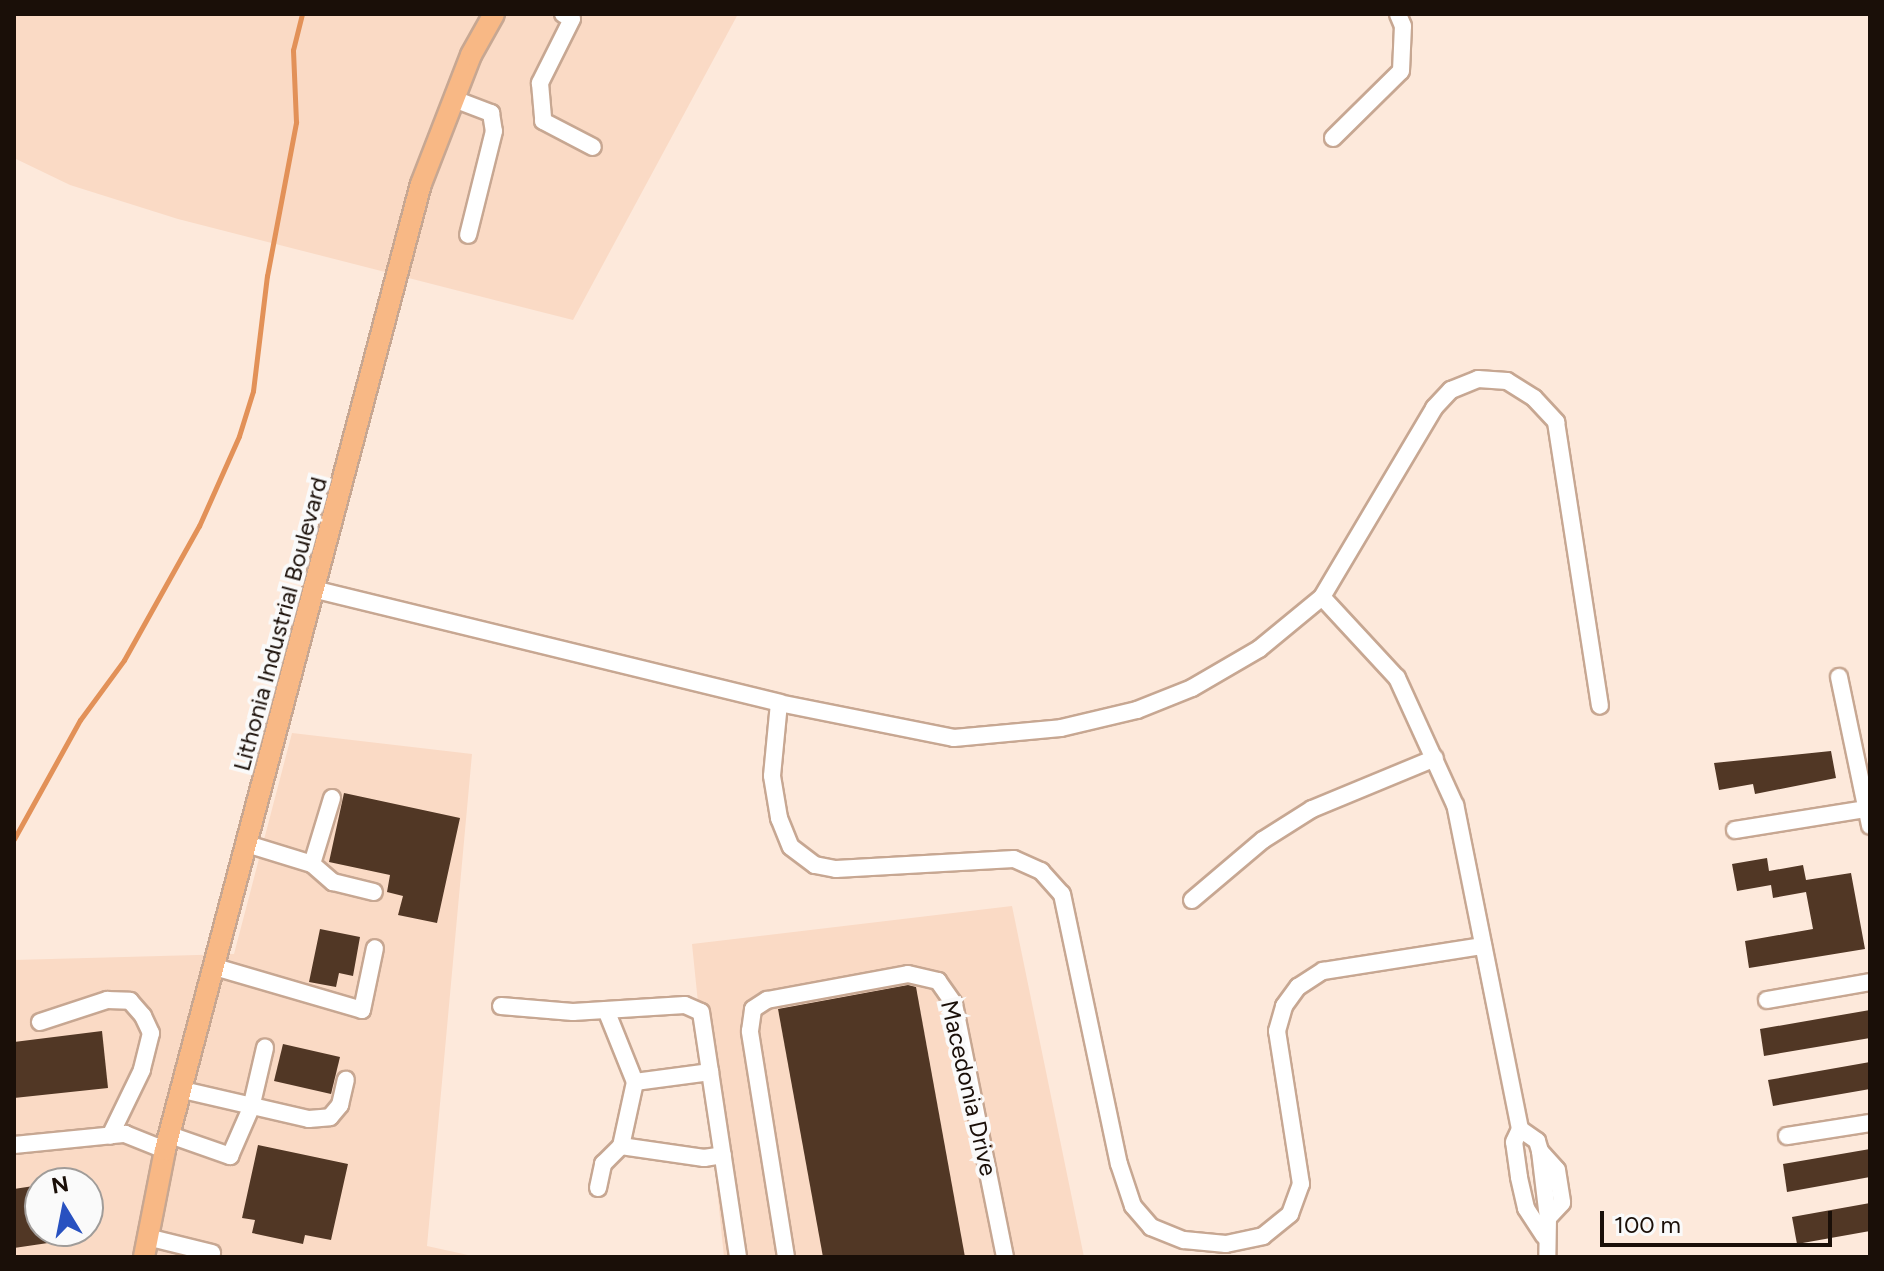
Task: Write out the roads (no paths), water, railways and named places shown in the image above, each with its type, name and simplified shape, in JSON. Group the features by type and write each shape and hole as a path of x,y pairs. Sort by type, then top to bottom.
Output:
{"main road":[{"name":"Lithonia Industrial Boulevard","path":"145,1247 168,1142 317,590 421,184 454,99 494,14"}],"street":[{"path":"563,14 572,19 540,83 543,121 593,147"},
{"path":"1333,138 1401,71 1403,26 1398,14"},
{"path":"454,99 491,113 494,131 468,235"},
{"path":"317,590 779,703 954,738 1061,728 1137,710 1192,688 1259,649 1322,597 1434,408 1451,390 1478,379 1507,381 1534,398 1556,422 1600,706"},
{"path":"1322,597 1397,678 1455,805 1520,1129 1514,1142 1519,1177 1526,1208 1544,1236"},
{"path":"1735,830 1868,818 1839,677"},
{"path":"779,703 772,776 779,818 791,847 815,865 836,869 1014,859 1041,871 1062,894 1119,1164 1133,1206 1151,1227 1184,1240 1226,1244 1263,1236 1290,1214 1301,1184 1277,1031 1284,1006 1298,987 1323,971 1483,946"},
{"path":"1192,900 1263,840 1312,809 1435,758"},
{"path":"312,864 332,798"},
{"path":"247,844 312,864 333,882 374,892"},
{"path":"215,967 362,1010 375,948"},
{"name":"Macedonia Drive","path":"786,1257 750,1031 753,1009 767,1000 908,974 938,981 954,1004 1005,1257"},
{"path":"1767,1000 1870,982"},
{"path":"40,1022 107,1000 130,1001 143,1016 151,1033 142,1070 110,1136"},
{"path":"501,1006 606,1010 694,1006 701,1012 738,1257"},
{"path":"598,1188 603,1164 621,1146 635,1082 606,1010"},
{"path":"14,1145 125,1134 230,1156 251,1108 265,1048"},
{"path":"635,1082 710,1072"},
{"path":"183,1090 309,1119 330,1117 340,1105 346,1080"},
{"path":"1787,1136 1870,1123"},
{"path":"1520,1129 1537,1141 1540,1151 1548,1218 1544,1236 1547,1257"},
{"path":"621,1146 704,1158 723,1155"},
{"path":"1540,1151 1557,1170 1562,1203 1548,1218"},
{"path":"1519,1177 1543,1172"},
{"path":"145,1247 212,1253"}],"waterway":[{"path":"14,839 80,720 124,660 199,526 239,436 253,391 267,276 296,122 293,50 302,14"}]}
